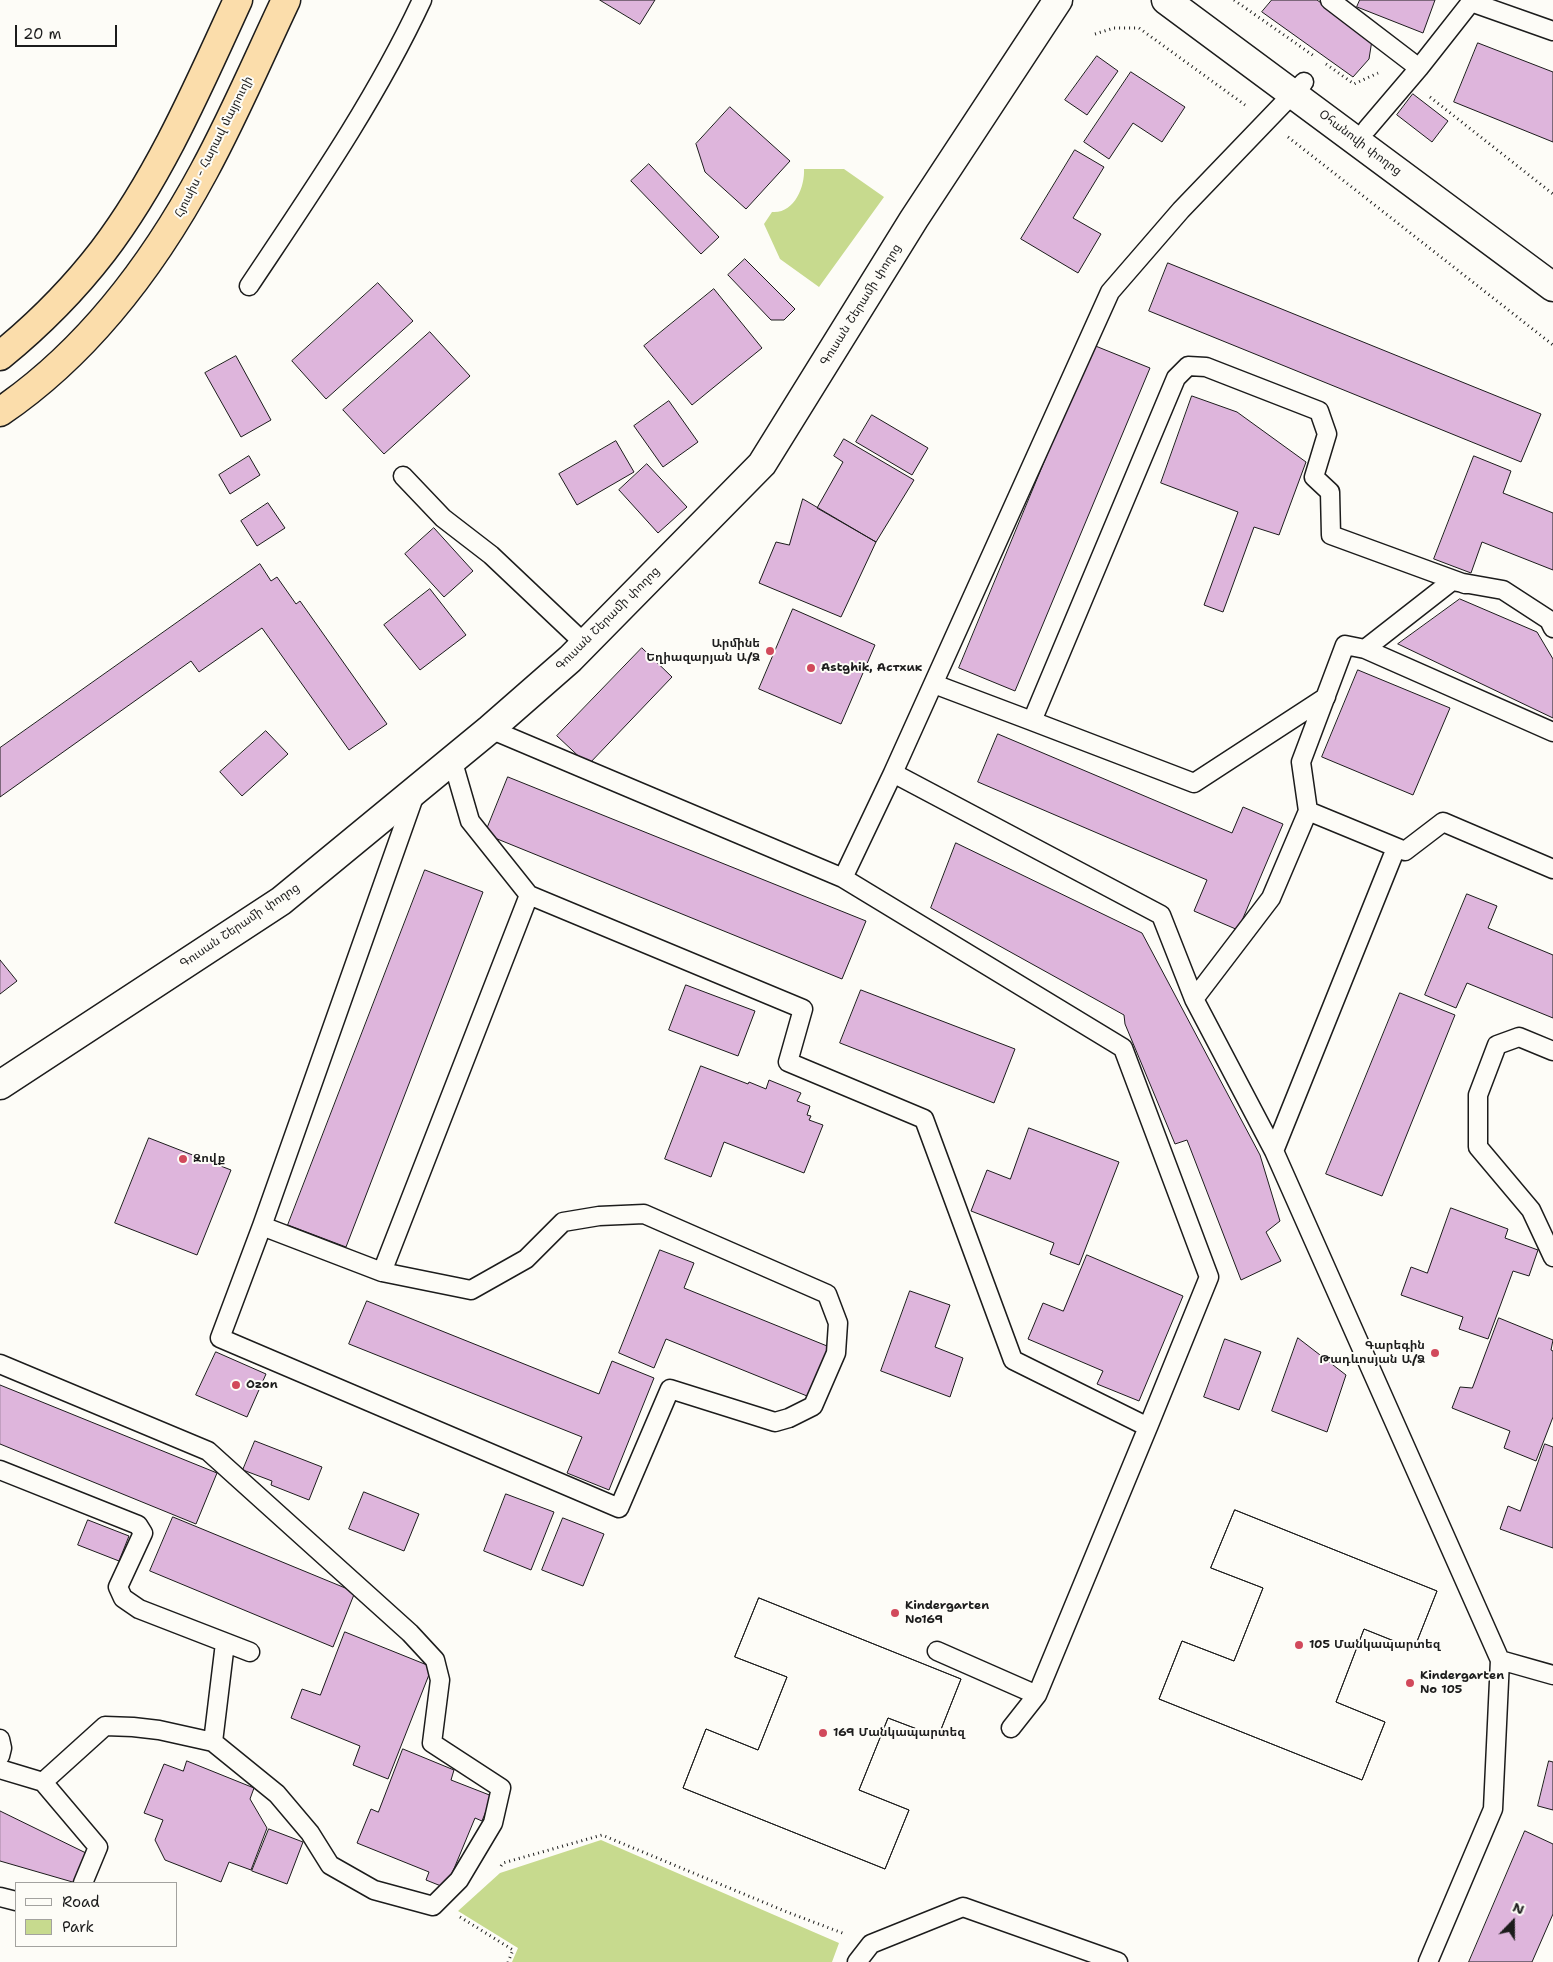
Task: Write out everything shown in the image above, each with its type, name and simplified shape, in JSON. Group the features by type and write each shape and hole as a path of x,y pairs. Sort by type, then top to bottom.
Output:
{"highway":[{"path":"0,356 20,340 63,298 104,250 139,197 169,144 198,89 238,0"},
{"name":"Հյուսիս - Հարավ մայրուղի","path":"0,412 58,365 101,323 139,277 174,225 205,170 286,0"}],"main road":[{"name":"Գուսան Շերամի փողոց","path":"0,1085 281,901 490,729 570,659 762,464 914,219 1058,0"},
{"name":"Օհանովի փողոց","path":"1166,0 1299,88 1367,128 1553,265"},
{"name":"Օհանովի փողոց","path":"1193,0 1299,88 1553,287"}],"lane":[{"path":"249,286 338,153 410,25 422,0"},
{"path":"1330,0 1419,68"},
{"path":"1367,128 1419,68 1472,1 1553,31"},
{"path":"843,878 934,684 1110,292 1181,210 1299,88"},
{"path":"1032,721 1176,378 1188,366 1206,367 1319,411 1327,434 1314,477 1330,492 1331,534 1465,584"},
{"path":"403,476 442,518 491,555 584,643"},
{"path":"1365,649 1452,582 1503,590 1549,620 1553,628"},
{"path":"1194,999 1271,898 1308,811 1301,762 1345,646 1365,649 1553,732"},
{"path":"934,684 1194,783 1326,697"},
{"path":"490,729 843,878 1123,1048 1209,1277 1037,1695 1011,1728"},
{"path":"452,759 470,821 530,895 803,1009 788,1062 924,1119 1013,1360 1148,1427"},
{"path":"893,773 1162,915 1194,999 1274,1152 1500,1660 1493,1810 1428,1962"},
{"path":"262,1226 382,1272 471,1290 526,1259 563,1222 599,1216 644,1214 827,1294 838,1323 836,1353 813,1406 789,1418 775,1422 670,1389 618,1508 220,1338 262,1226 416,789"},
{"path":"1308,811 1406,852 1443,822 1553,869"},
{"path":"1274,1152 1396,848"},
{"path":"382,1272 530,895"},
{"path":"1553,1051 1519,1037 1496,1045 1478,1095 1478,1147 1531,1210 1553,1257"},
{"path":"0,1364 208,1451 410,1633 436,1660 440,1680 432,1743 501,1788 494,1823 459,1880 432,1906 374,1890 330,1865 310,1833 276,1794 213,1742 150,1729 105,1726 43,1782"},
{"path":"0,1470 138,1525 143,1533 118,1587 123,1598 139,1609 250,1652"},
{"path":"213,1742 225,1642"},
{"path":"937,1651 1037,1695"},
{"path":"1500,1660 1553,1675"},
{"path":"0,1738 2,1748 0,1756"},
{"path":"0,1769 43,1782 98,1848 83,1882"},
{"path":"0,1897 15,1901"},
{"path":"858,1962 871,1944 963,1907 1118,1962"}],"path":[{"path":"1095,34 1114,28 1139,28 1267,120 1553,345"},
{"path":"503,1863 602,1834 787,1912 871,1944"},
{"path":"459,1916 513,1950 508,1962"}],"green space":[{"path":"804,169 844,169 884,197 819,287 780,259 764,224 772,212 786,209 797,198 803,184"},
{"path":"601,1840 839,1943 832,1962 512,1962 518,1948 458,1911 500,1873"}],"building":[{"path":"600,0 655,0 640,24"},
{"path":"1272,0 1317,0 1372,40 1369,59 1353,77 1262,12"},
{"path":"1360,0 1435,0 1423,33 1357,7"},
{"path":"1478,43 1553,72 1553,142 1454,102"},
{"path":"1097,56 1118,71 1087,115 1065,100"},
{"path":"1131,72 1185,107 1162,142 1133,123 1109,159 1084,142"},
{"path":"1413,94 1448,121 1432,142 1397,115"},
{"path":"730,107 790,161 746,209 705,172 696,144"},
{"path":"1075,150 1104,167 1073,218 1101,234 1078,273 1021,239"},
{"path":"649,164 719,237 701,254 631,181"},
{"path":"745,259 795,309 784,320 771,320 728,275"},
{"path":"1168,263 1541,414 1521,462 1149,311"},
{"path":"378,283 413,321 326,399 292,361"},
{"path":"714,289 762,348 692,405 644,346"},
{"path":"430,332 470,376 384,454 343,410"},
{"path":"1093,345 1150,368 1015,691 959,668"},
{"path":"236,356 271,420 241,437 205,373"},
{"path":"1192,396 1237,412 1306,462 1279,535 1254,527 1223,612 1204,605 1238,512 1161,483"},
{"path":"669,401 698,442 663,467 634,426"},
{"path":"872,415 928,448 912,475 856,442"},
{"path":"844,439 914,480 876,542 817,508 843,462 834,456"},
{"path":"616,441 634,472 577,505 559,474"},
{"path":"249,456 260,475 230,494 219,475"},
{"path":"1474,456 1511,471 1503,493 1553,513 1553,570 1482,542 1471,573 1434,559"},
{"path":"647,464 687,507 658,533 619,490"},
{"path":"803,499 876,542 841,617 759,583 776,542 789,545"},
{"path":"268,503 285,528 257,546 241,521"},
{"path":"434,528 473,571 444,597 405,554"},
{"path":"260,564 271,581 277,577 296,604 300,601 387,724 349,750 262,628 199,672 191,661 0,797 0,748"},
{"path":"430,589 466,635 420,670 384,625"},
{"path":"1460,599 1537,632 1553,659 1553,718 1398,644"},
{"path":"793,609 875,645 841,724 759,689"},
{"path":"642,648 672,677 588,765 557,736"},
{"path":"1358,670 1450,708 1413,795 1322,757"},
{"path":"266,731 288,754 242,796 220,772"},
{"path":"998,734 1232,833 1243,807 1283,824 1238,930 1194,911 1207,880 978,782"},
{"path":"508,777 866,921 842,979 485,834"},
{"path":"956,843 1142,933 1260,1155 1280,1221 1266,1232 1281,1261 1241,1280 1187,1140 1175,1144 1125,1024 1124,1015 931,908"},
{"path":"425,870 483,892 346,1247 288,1225"},
{"path":"1467,894 1497,906 1488,928 1553,955 1553,1018 1467,983 1456,1008 1425,995"},
{"path":"0,960 17,981 0,994"},
{"path":"686,985 755,1011 738,1056 669,1030"},
{"path":"861,990 1015,1049 994,1103 840,1043"},
{"path":"1400,993 1455,1015 1382,1196 1326,1174"},
{"path":"701,1066 766,1089 769,1080 801,1093 797,1101 810,1106 807,1115 811,1116 809,1120 823,1125 804,1173 724,1142 711,1177 665,1159"},
{"path":"1029,1128 1119,1162 1079,1265 1050,1254 1054,1243 971,1211 987,1170 1010,1179"},
{"path":"149,1138 231,1170 197,1255 115,1223"},
{"path":"1451,1208 1508,1229 1505,1238 1538,1250 1529,1276 1513,1271 1488,1339 1459,1329 1463,1317 1401,1295 1411,1267 1427,1273"},
{"path":"660,1250 694,1263 684,1288 832,1348 812,1398 666,1339 654,1368 619,1353"},
{"path":"1087,1255 1183,1296 1139,1401 1097,1384 1103,1371 1028,1339 1043,1303 1063,1311"},
{"path":"910,1291 950,1305 935,1347 963,1358 950,1397 881,1371"},
{"path":"367,1301 599,1394 612,1361 654,1378 609,1490 567,1473 582,1437 349,1344"},
{"path":"1499,1318 1553,1340 1551,1350 1553,1351 1553,1417 1536,1461 1504,1448 1510,1431 1452,1408 1460,1387 1472,1388"},
{"path":"1298,1338 1346,1375 1327,1432 1272,1411"},
{"path":"1225,1339 1261,1352 1239,1410 1204,1397"},
{"path":"216,1352 266,1374 247,1417 196,1395"},
{"path":"0,1385 217,1473 196,1524 0,1444"},
{"path":"255,1441 322,1467 309,1500 271,1485 272,1481 243,1470"},
{"path":"1545,1444 1553,1447 1553,1548 1500,1529 1508,1506 1520,1511"},
{"path":"364,1492 419,1514 404,1551 349,1529"},
{"path":"506,1494 554,1512 531,1570 484,1551"},
{"name":"105 Մանկապարտեզ","path":"1235,1510 1437,1591 1414,1649 1364,1629 1336,1702 1385,1722 1362,1780 1159,1699 1182,1641 1234,1661 1263,1588 1211,1568"},
{"name":"105 Մանկապարտեզ","path":"1235,1510 1437,1591 1414,1649 1364,1629 1336,1702 1385,1722 1362,1780 1159,1699 1182,1641 1234,1661 1263,1588 1211,1568"},
{"path":"173,1517 355,1592 333,1647 150,1571"},
{"path":"563,1518 604,1534 583,1586 542,1570"},
{"path":"88,1520 129,1536 119,1561 78,1545"},
{"name":"169 Մանկապարտեզ","path":"759,1598 961,1679 938,1737 888,1718 859,1790 909,1810 885,1869 683,1788 706,1729 758,1750 787,1677 735,1657"},
{"name":"169 Մանկապարտեզ","path":"759,1598 961,1679 938,1737 888,1718 859,1790 909,1810 885,1869 683,1788 706,1729 758,1750 787,1677 735,1657"},
{"path":"345,1632 432,1667 388,1779 353,1765 360,1746 291,1718 302,1689 320,1695"},
{"path":"403,1749 454,1770 451,1780 492,1796 482,1821 475,1818 446,1888 426,1880 429,1872 357,1843 371,1809 378,1812"},
{"path":"187,1761 254,1788 250,1799 267,1828 251,1870 229,1862 221,1882 165,1860 155,1840 163,1820 144,1813 164,1764 183,1771"},
{"path":"1549,1761 1553,1762 1553,1810 1538,1806"},
{"path":"0,1811 88,1854 76,1882 0,1861"},
{"path":"269,1829 303,1842 287,1884 252,1871"},
{"path":"1525,1831 1553,1844 1553,1914 1532,1962 1469,1962"}],"place":[{"name":"Արմինե Եղիազարյան Ա/Ձ","path":"770,651"},
{"name":"Astghik, Астхик","path":"811,668"},
{"name":"Զովք","path":"183,1159"},
{"name":"Գարեգին Թադևոսյան Ա/Ձ","path":"1435,1353"},
{"name":"Ozon","path":"236,1385"},
{"name":"Kindergarten No169","path":"895,1613"},
{"name":"105 Մանկապարտեզ","path":"1299,1645"},
{"name":"Kindergarten No 105","path":"1410,1683"},
{"name":"169 Մանկապարտեզ","path":"823,1733"}]}
